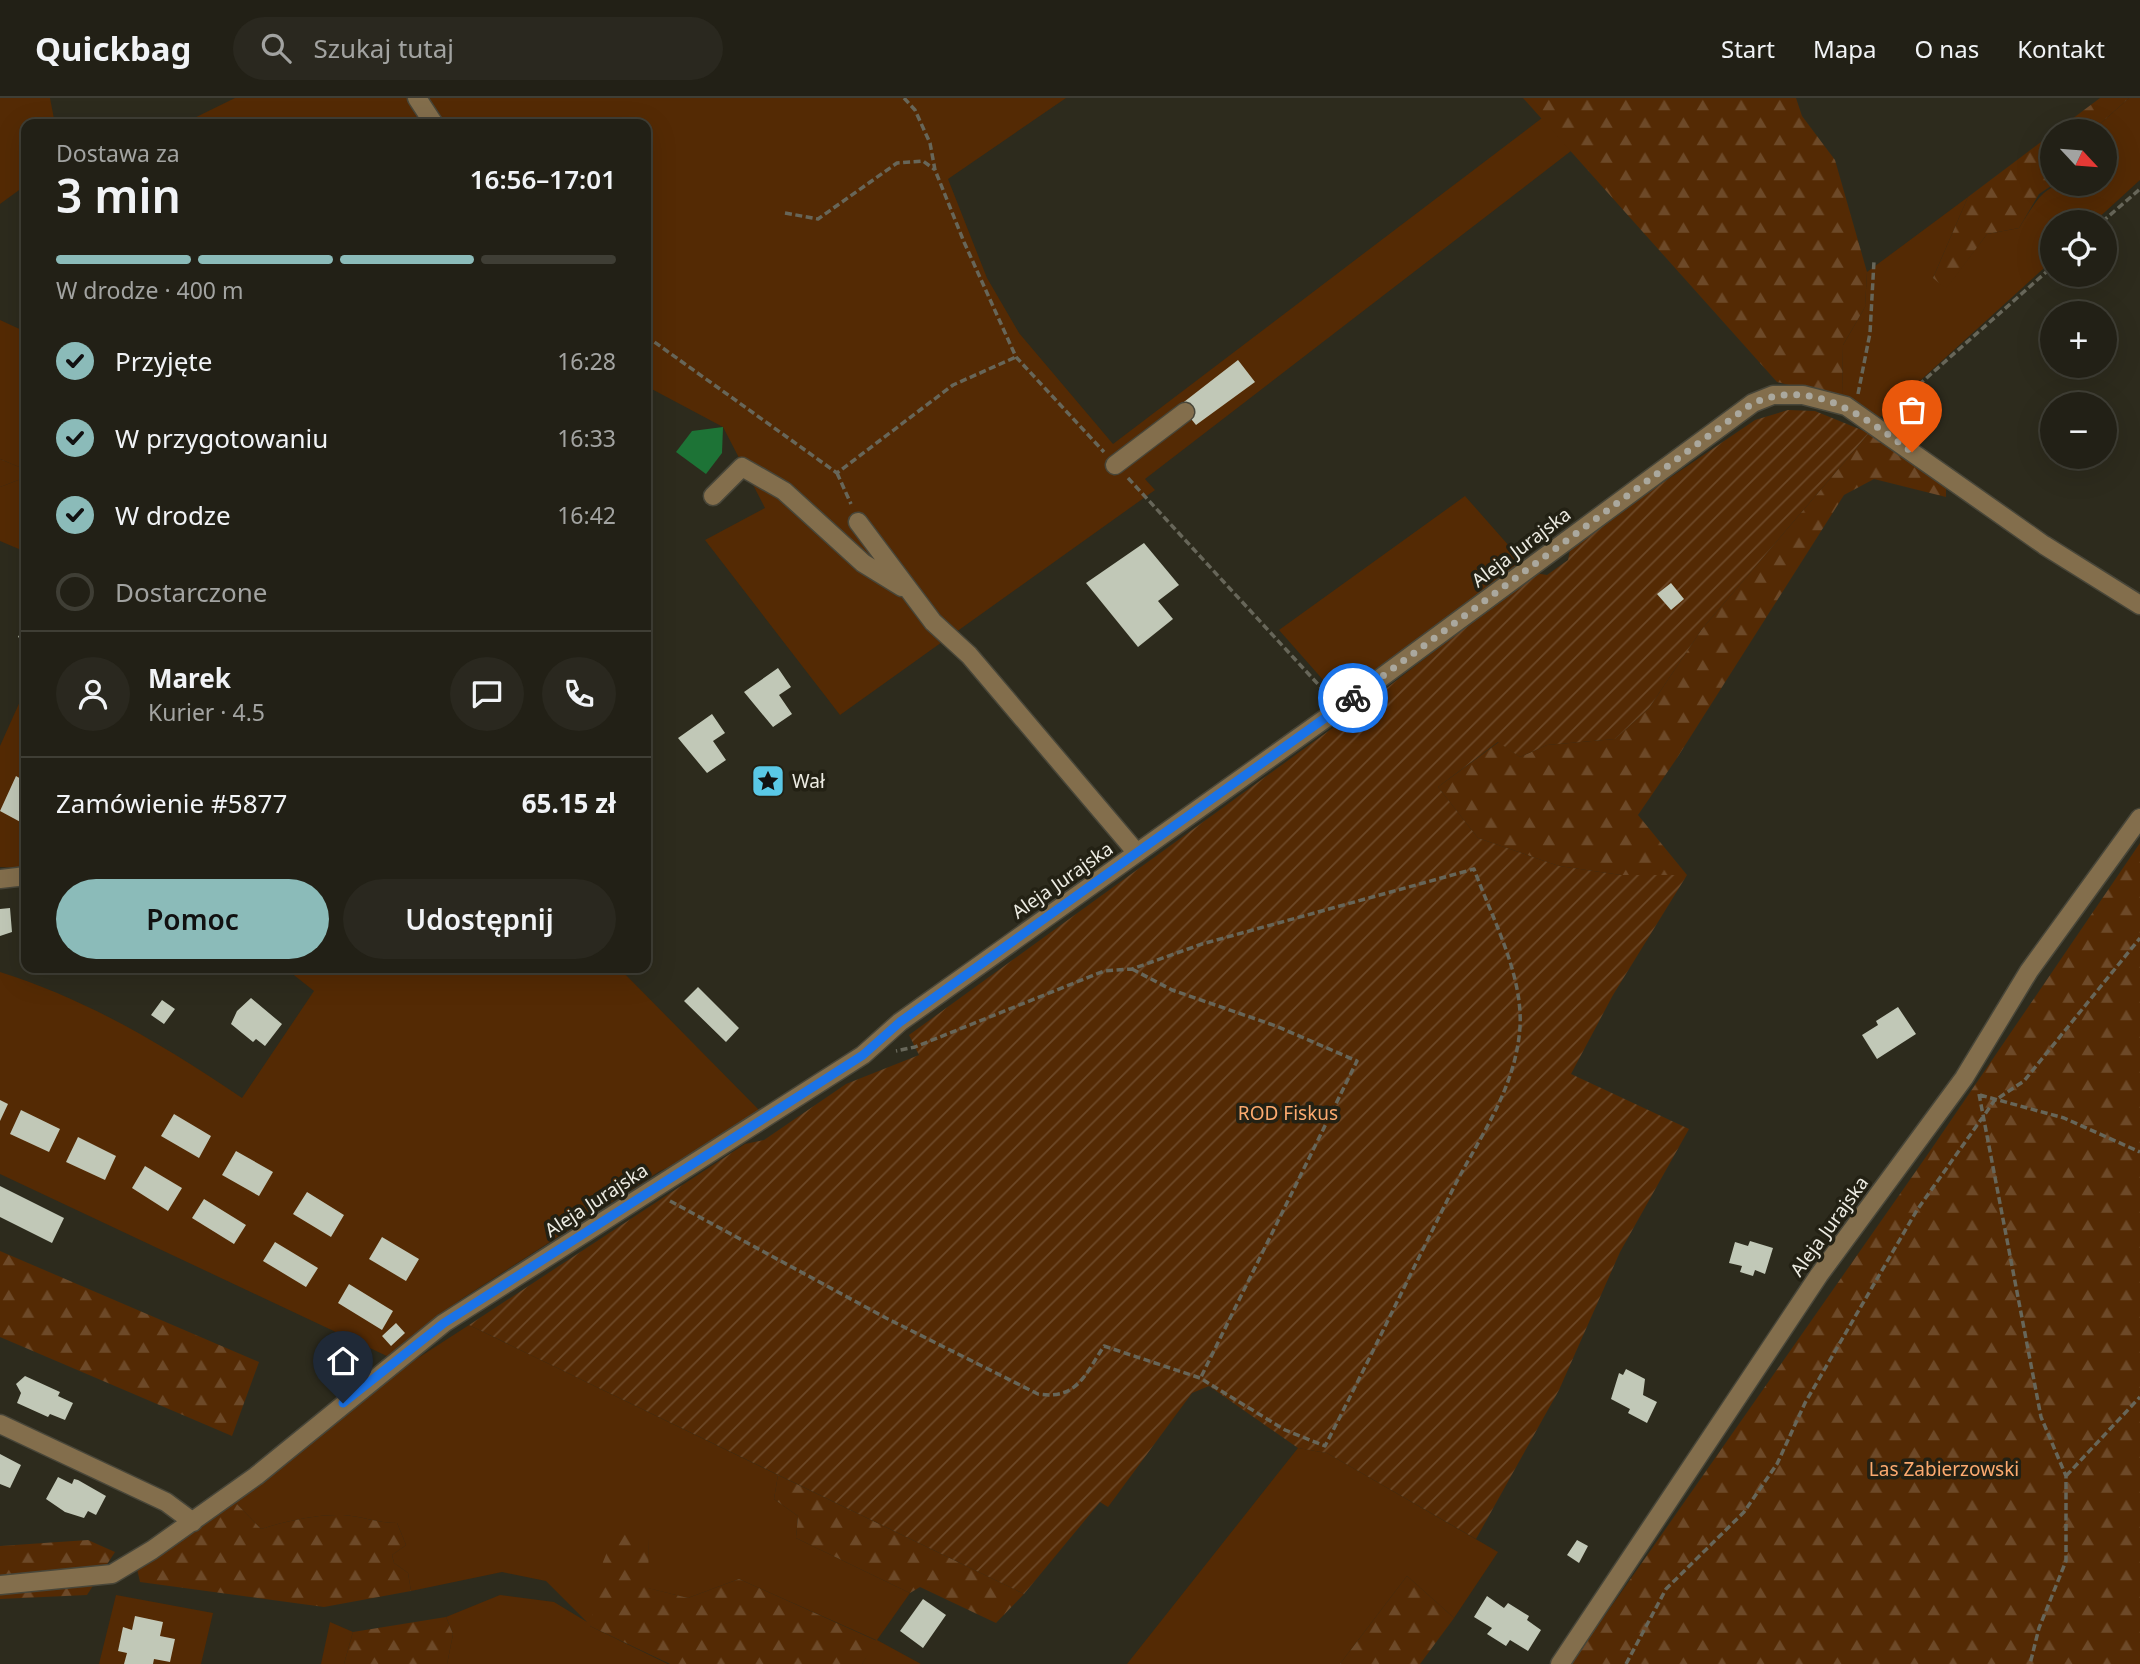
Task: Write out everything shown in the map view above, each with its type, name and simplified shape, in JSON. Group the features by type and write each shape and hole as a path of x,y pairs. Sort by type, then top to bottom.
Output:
{"street":[{"path":"417,98 430,119"},
{"name":"Aleja Jurajska","path":"0,1585 113,1574 192,1522 256,1476 444,1323 863,1055 900,1022 1340,708 1753,403 1773,395 1803,395 1846,406 2044,545 2140,605"},
{"path":"1115,464 1185,412"},
{"path":"713,496 742,467 784,491 863,563 911,592"},
{"path":"858,522 933,622 969,656 1137,853"},
{"name":"Aleja Jurajska","path":"1560,1664 1819,1275 1964,1078 2029,971 2140,818"},
{"path":"0,879 21,877"},
{"path":"0,1424 166,1502 192,1522"}],"path":[{"path":"785,213 818,219 897,163 923,161 936,170 930,142 915,110 904,98"},
{"path":"2116,210 2140,189"},
{"path":"1854,412 1870,333 1874,261"},
{"path":"1875,424 2040,278"},
{"path":"651,340 837,473 858,522"},
{"path":"837,473 953,385 1016,357"},
{"path":"652,1190 886,1318 1038,1394 1058,1397 1077,1387 1104,1346 1200,1378 1284,1430 1325,1446 1457,1181 1493,1120 1513,1066 1520,1026 1517,985 1474,869 1202,944 1132,969 1104,971 915,1047 877,1055 863,1055"},
{"path":"1626,1664 1666,1589 1744,1512 1777,1464 1805,1403 1917,1210 1994,1101 2024,1081 2140,938"},
{"path":"1132,969 1172,989 1276,1026 1357,1061 1200,1378"},
{"path":"1979,1094 1985,1114 2002,1226 2041,1417 2066,1476 2066,1561 2039,1628 2030,1664"},
{"path":"1994,1101 2064,1118 2140,1152"},
{"path":"2066,1476 2140,1397"}],"green space":[{"path":"0,98 50,98 54,119 21,119 21,189 0,204"},
{"path":"235,98 411,98 424,119 192,119"},
{"path":"427,98 1066,98 948,179 987,278 1019,333 1113,444 1542,118 1571,151 1145,479 1155,490 840,715 705,540 765,508 723,427 651,389 651,119 442,119"},
{"path":"1523,98 1796,98 1802,116 1835,160 1867,272 1865,307 1843,345 1842,398 1777,382"},
{"path":"2100,98 2129,98 2105,119 2072,119"},
{"path":"2129,98 2140,98 2140,180 2107,210 2040,210 2040,272 1879,418 1842,398 1843,345 1865,307 1867,272 1968,197 1933,278 1946,288 1987,234 2019,228 2042,196 2118,196 2118,119 2105,119"},
{"path":"2040,143 2040,193 2019,228 1987,234 1946,289 1933,278 1968,197"},
{"path":"0,320 21,330 21,468 0,459"},
{"name":"ROD Fiskus","path":"1788,410 1815,411 1869,433 1702,629 1649,708 1615,739 1547,745 1520,757 1498,742 1438,787 1478,838 1559,866 1621,875 1687,875 1613,995 1571,1074 1689,1129 1620,1252 1559,1390 1476,1539 1327,1453 1298,1448 1209,1386 1192,1393 1108,1507 1100,1502 1024,1594 469,1325 745,1144 764,1140 846,1084 919,1055 909,1035 1370,701 1535,573 1547,575 1568,560 1571,545 1755,420"},
{"path":"1869,433 1946,481 1946,497 1874,479 1844,495 1638,815 1687,875 1621,875 1559,866 1478,838 1438,787 1499,742 1520,757 1547,745 1615,739 1649,708 1702,629"},
{"path":"0,459 21,468 21,479 0,487"},
{"path":"21,479 21,550 0,541 0,487"},
{"path":"1465,496 1525,564 1339,698 1279,630"},
{"path":"21,699 21,866 17,868 0,867 0,746"},
{"name":"Las Zabierzowski","path":"2140,843 2140,1664 1571,1664 1930,1151"},
{"path":"0,972 65,996 126,1026 242,1098 314,991 291,973 624,973 761,1112 683,1161 660,1171 460,1300 391,1358 0,1174"},
{"path":"0,1251 259,1362 232,1436 0,1337"},
{"path":"469,1325 778,1475 774,1499 798,1516 796,1538 910,1593 877,1640 921,1664 862,1664 876,1640 739,1579 688,1598 647,1588 649,1538 590,1626 668,1664 447,1664 453,1634 446,1617 500,1595 554,1602 587,1622 546,1581 502,1572 411,1591 408,1573 394,1563 392,1555 406,1545 397,1523 333,1515 261,1529 235,1502 381,1382"},
{"path":"1298,1448 1327,1453 1498,1552 1454,1618 1407,1576 1340,1664 1127,1664"},
{"path":"778,1475 1024,1594 996,1623 920,1587 910,1593 796,1538 798,1516 774,1499"},
{"path":"235,1502 261,1529 333,1515 397,1523 406,1545 392,1555 394,1563 408,1573 411,1591 324,1607 140,1582 137,1569"},
{"path":"619,1523 649,1538 648,1588 688,1598 739,1579 877,1641 862,1664 670,1664 590,1626 603,1562"},
{"path":"88,1540 115,1552 87,1595 0,1599 0,1546"},
{"path":"1407,1576 1454,1618 1420,1664 1340,1664"},
{"path":"116,1595 213,1613 201,1664 99,1664"},
{"path":"446,1617 453,1634 447,1664 344,1664 353,1632"},
{"path":"330,1622 353,1632 344,1664 321,1664"}],"shaded area":[{"path":"723,427 722,453 706,474 676,452 692,431"}],"building":[{"path":"1238,360 1255,382 1196,425 1180,405"},
{"path":"1144,543 1179,585 1158,601 1173,619 1138,647 1086,583"},
{"path":"1671,583 1684,599 1671,610 1657,594"},
{"path":"778,668 791,687 779,695 792,714 773,727 744,692"},
{"path":"712,714 725,733 713,741 726,760 707,773 678,738"},
{"path":"16,776 21,779 21,822 0,811"},
{"path":"10,908 12,932 0,936 0,909"},
{"path":"698,987 739,1028 726,1042 684,1001"},
{"path":"251,998 282,1024 265,1046 256,1039 253,1042 231,1024 237,1011"},
{"path":"162,1000 175,1009 164,1024 151,1015"},
{"path":"1898,1007 1916,1034 1877,1059 1862,1035 1878,1025 1876,1021"},
{"path":"0,1100 8,1104 0,1121"},
{"path":"21,1110 60,1129 49,1152 10,1134"},
{"path":"174,1114 211,1136 199,1158 161,1136"},
{"path":"78,1137 116,1156 105,1180 66,1162"},
{"path":"236,1151 273,1172 259,1196 222,1175"},
{"path":"145,1166 182,1188 168,1211 132,1188"},
{"path":"0,1186 64,1218 52,1243 0,1217"},
{"path":"307,1192 344,1215 331,1237 293,1214"},
{"path":"204,1199 246,1225 234,1244 192,1218"},
{"path":"382,1237 419,1259 406,1281 369,1259"},
{"path":"1750,1241 1773,1248 1765,1274 1755,1270 1753,1276 1740,1272 1742,1266 1729,1263 1735,1242 1748,1246"},
{"path":"275,1242 318,1268 306,1287 263,1261"},
{"path":"349,1284 393,1311 382,1330 338,1303"},
{"path":"396,1323 405,1333 391,1346 382,1336"},
{"path":"1626,1369 1645,1379 1643,1395 1657,1402 1647,1423 1628,1413 1630,1409 1611,1399 1619,1373 1623,1375"},
{"path":"25,1376 60,1392 58,1396 73,1403 65,1420 50,1414 48,1417 17,1403 21,1393 16,1384"},
{"path":"0,1454 21,1465 10,1488 0,1484"},
{"path":"58,1477 72,1484 74,1479 78,1480 106,1496 96,1515 88,1511 84,1518 65,1512 46,1499"},
{"path":"1577,1540 1588,1546 1579,1563 1567,1555"},
{"path":"1487,1596 1504,1608 1508,1603 1529,1616 1527,1620 1541,1630 1528,1651 1510,1640 1506,1646 1487,1634 1492,1628 1474,1617"},
{"path":"923,1599 946,1615 923,1648 900,1631"},
{"path":"135,1616 163,1622 160,1636 175,1639 170,1662 154,1659 153,1664 124,1664 127,1653 118,1651 123,1627 132,1630"}],"way so far":[{"path":"1353,698 1753,403 1773,395 1803,395 1846,406 1912,452"}],"place":[{"name":"Wał","path":"768,781"}],"route":[{"path":"343,1403 444,1323 863,1055 900,1022 1353,698"}]}
